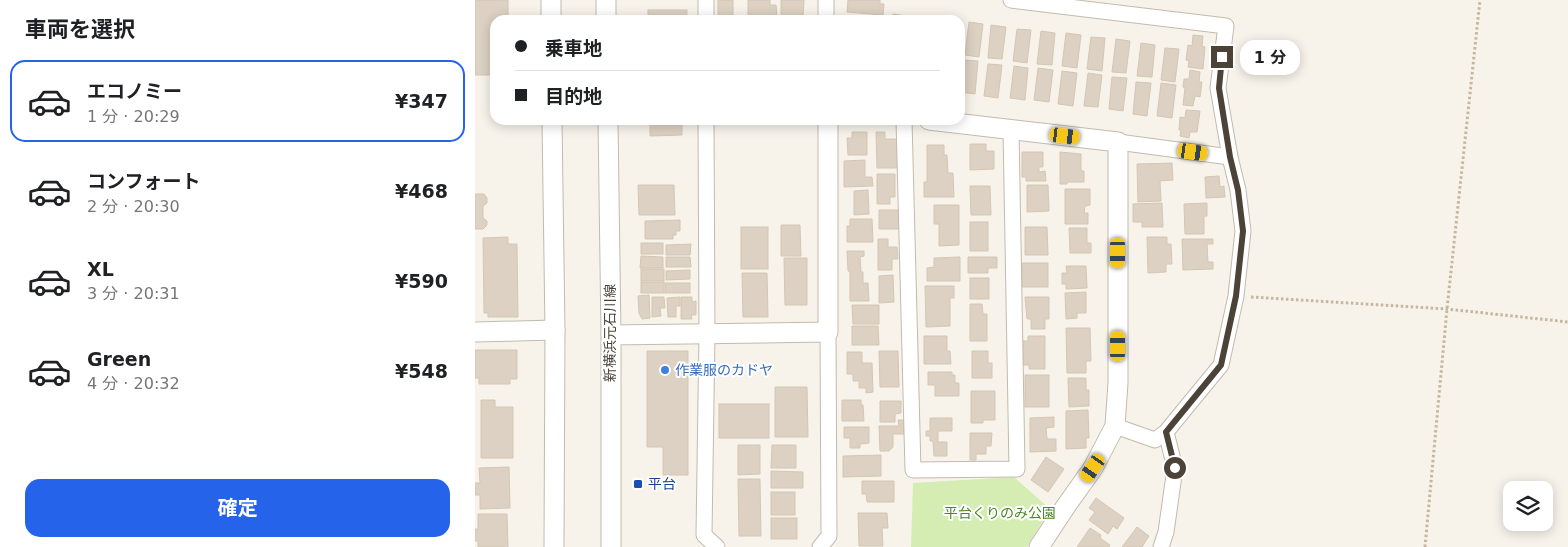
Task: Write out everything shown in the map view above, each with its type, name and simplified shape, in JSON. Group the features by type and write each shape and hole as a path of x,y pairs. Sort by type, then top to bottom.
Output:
{"street":[{"path":"551,0 551,15"},
{"path":"606,0 606,15"},
{"path":"706,0 706,15"},
{"path":"825,0 826,15"},
{"path":"1011,0 1226,26 1219,88 1230,157 1238,190 1243,231 1236,296 1221,365 1166,432 1155,440 1115,426"},
{"path":"965,124 1230,157"},
{"path":"552,125 555,330 554,547"},
{"name":"新横浜元石川線","path":"608,125 611,547"},
{"path":"706,125 707,334 704,535 717,547"},
{"path":"820,547 829,536 828,125"},
{"path":"904,125 913,470 1017,469 1011,130"},
{"path":"1039,547 1093,468 1115,426 1119,383 1118,142"},
{"path":"475,332 555,330"},
{"path":"611,335 828,332"},
{"path":"1161,547 1166,532 1175,468 1166,432"}],"path":[{"path":"1425,547 1447,309 1480,0"},
{"path":"1236,296 1447,309 1568,322"}],"green space":[{"name":"平台くりのみ公園","path":"1014,477 1050,509 1027,547 911,547 913,483"}],"building":[{"path":"475,0 508,0 508,15 490,15 490,75 475,75"},
{"path":"718,0 733,0 733,15 718,15"},
{"path":"748,0 770,0 770,5 776,5 777,15 748,15"},
{"path":"781,0 804,0 803,15 781,15"},
{"path":"848,0 880,0 880,4 884,4 883,15 847,12"},
{"path":"648,10 687,10 687,15 648,15"},
{"path":"969,22 983,24 979,57 965,55"},
{"path":"991,25 1006,27 1002,59 988,58"},
{"path":"1017,29 1031,30 1027,63 1013,61"},
{"path":"1041,31 1055,33 1052,65 1037,64"},
{"path":"1066,33 1081,35 1077,68 1062,66"},
{"path":"1193,35 1203,36 1202,46 1205,47 1203,69 1188,67 1189,61 1186,60 1188,45 1192,46"},
{"path":"1091,37 1105,38 1102,71 1087,69"},
{"path":"1116,39 1130,41 1126,73 1112,72"},
{"path":"1141,43 1155,45 1152,77 1137,76"},
{"path":"1165,48 1179,49 1175,82 1161,80"},
{"path":"965,60 978,61 975,94 965,93"},
{"path":"988,64 1002,65 998,98 984,96"},
{"path":"1014,66 1028,68 1025,100 1010,98"},
{"path":"1038,68 1053,70 1049,102 1034,100"},
{"path":"1190,70 1200,72 1199,82 1202,82 1200,97 1195,96 1193,106 1183,105 1184,79 1189,79"},
{"path":"1062,71 1077,73 1073,106 1058,104"},
{"path":"1088,73 1102,75 1098,107 1084,106"},
{"path":"1112,77 1127,78 1123,111 1109,109"},
{"path":"1136,82 1151,83 1147,116 1133,114"},
{"path":"1161,83 1176,85 1172,118 1157,116"},
{"path":"1186,110 1200,111 1197,132 1190,132 1189,138 1180,136 1181,130 1179,130 1180,117 1185,118"},
{"path":"650,125 682,125 682,135 650,136"},
{"path":"852,132 867,132 867,155 848,155 847,138 852,138"},
{"path":"876,132 885,132 885,139 897,139 898,168 877,168"},
{"path":"970,144 986,144 986,151 994,151 994,169 970,170"},
{"path":"927,145 944,145 944,155 947,155 948,173 953,173 954,197 924,197 924,182 927,182"},
{"path":"1022,152 1043,152 1043,167 1039,167 1039,172 1045,171 1046,181 1026,181 1026,177 1022,177"},
{"path":"1060,152 1081,154 1081,171 1084,171 1084,182 1060,184"},
{"path":"865,160 865,177 872,177 873,186 844,187 844,161"},
{"path":"1172,163 1173,180 1160,181 1161,201 1138,202 1137,164"},
{"path":"877,174 895,174 895,197 890,197 890,204 877,204"},
{"path":"1219,176 1220,187 1224,186 1225,197 1206,198 1205,177"},
{"path":"638,185 674,185 675,215 639,215"},
{"path":"1027,185 1048,185 1049,211 1027,212"},
{"path":"970,186 990,186 991,215 971,215"},
{"path":"1065,189 1090,189 1090,205 1085,206 1084,213 1088,213 1088,224 1065,224"},
{"path":"868,190 869,214 854,215 854,191"},
{"path":"475,194 484,194 487,198 487,203 483,206 483,218 487,221 487,225 483,229 475,229"},
{"path":"1162,203 1163,227 1142,227 1142,222 1133,222 1133,204"},
{"path":"1207,203 1207,216 1204,216 1204,234 1185,234 1184,204"},
{"path":"934,205 959,205 959,245 939,246 939,224 934,224"},
{"path":"879,210 900,210 901,229 879,229"},
{"path":"850,219 872,219 873,242 847,242 847,226 850,226"},
{"path":"680,220 680,231 676,231 673,239 645,239 645,221"},
{"path":"970,222 988,222 988,251 970,251"},
{"path":"781,225 800,225 801,256 781,256"},
{"path":"741,227 768,227 768,269 741,269"},
{"path":"1025,227 1047,227 1048,255 1025,255"},
{"path":"1069,228 1087,228 1087,243 1091,243 1091,253 1070,253"},
{"path":"508,237 508,244 517,244 518,317 488,317 488,313 484,313 483,238"},
{"path":"1147,237 1167,237 1167,244 1171,244 1172,264 1166,264 1166,272 1148,273"},
{"path":"878,239 888,239 888,247 897,247 898,259 892,259 892,270 878,270"},
{"path":"1182,239 1213,239 1213,244 1207,244 1208,262 1213,262 1213,269 1183,270"},
{"path":"641,243 663,243 663,254 641,254"},
{"path":"691,244 690,255 666,255 666,245"},
{"path":"847,251 864,251 864,256 860,257 861,272 863,272 863,283 868,283 869,301 850,301 850,271 848,271"},
{"path":"641,256 663,257 663,268 640,268"},
{"path":"666,257 690,257 691,267 666,267"},
{"path":"960,257 960,281 927,281 927,268 934,267 934,258"},
{"path":"968,257 997,257 997,268 988,268 988,273 968,273"},
{"path":"784,258 807,258 807,305 785,305"},
{"path":"1022,263 1048,263 1048,287 1022,287"},
{"path":"1066,266 1086,266 1087,288 1066,289 1066,284 1062,284 1062,273 1067,273"},
{"path":"641,269 664,269 664,281 641,281"},
{"path":"690,270 690,279 666,280 666,271"},
{"path":"742,273 767,273 768,317 743,317"},
{"path":"893,275 894,302 879,303 879,276"},
{"path":"970,278 989,278 989,299 970,299"},
{"path":"641,282 664,282 664,293 641,293"},
{"path":"665,283 690,283 690,293 665,293"},
{"path":"925,286 954,286 954,298 950,298 950,326 926,327"},
{"path":"1086,292 1086,313 1077,313 1077,318 1066,319 1065,293"},
{"path":"649,295 650,318 642,319 639,313 638,296"},
{"path":"652,297 664,297 665,308 660,308 661,316 652,317"},
{"path":"680,297 680,306 676,306 676,317 668,317 667,298"},
{"path":"681,297 692,297 692,302 696,301 696,315 691,315 692,319 681,319"},
{"path":"1025,297 1049,297 1049,319 1045,319 1045,329 1031,329 1031,319 1027,319"},
{"path":"970,304 982,304 983,314 987,314 987,341 970,341"},
{"path":"852,305 879,305 879,324 853,324"},
{"path":"852,326 878,326 879,345 852,345"},
{"path":"1066,328 1090,328 1091,361 1086,361 1086,373 1067,373"},
{"path":"924,336 947,336 947,351 950,351 951,364 924,364"},
{"path":"1028,336 1045,336 1045,369 1029,369 1029,365 1023,365 1023,341 1028,341"},
{"path":"475,350 517,350 517,379 510,379 510,384 479,384 479,378 475,378"},
{"path":"647,351 688,351 688,475 663,475 663,447 647,447"},
{"path":"879,351 898,351 899,387 880,387"},
{"path":"972,351 988,351 988,363 992,363 992,378 972,378"},
{"path":"847,352 862,352 862,363 872,363 873,392 866,393 866,388 859,388 859,381 853,381 853,374 847,374"},
{"path":"928,372 952,372 952,375 955,375 955,383 959,383 959,396 935,396 935,385 928,385"},
{"path":"1025,375 1049,375 1049,407 1025,407"},
{"path":"1068,378 1086,378 1086,390 1089,390 1089,406 1069,407"},
{"path":"775,387 807,387 808,437 775,437"},
{"path":"971,391 995,391 995,420 971,423"},
{"path":"481,400 495,400 495,407 513,407 513,458 481,458"},
{"path":"842,400 861,400 864,421 842,421"},
{"path":"880,401 901,401 901,413 895,414 895,422 880,422"},
{"path":"719,404 769,404 769,438 719,438"},
{"path":"1088,410 1089,438 1086,438 1086,448 1066,449 1066,411"},
{"path":"1054,417 1054,427 1046,428 1047,439 1056,439 1056,451 1030,452 1030,418"},
{"path":"930,418 952,418 952,431 938,431 938,442 947,442 947,456 934,456 933,441 930,441 930,436 926,436 926,431 930,431"},
{"path":"898,420 904,420 904,434 893,434 893,447 889,451 880,451 879,426 899,426"},
{"path":"844,427 869,427 869,443 860,444 860,448 850,448 850,438 844,438"},
{"path":"970,433 992,433 991,446 986,446 986,454 976,454 976,460 970,460"},
{"path":"738,445 760,445 760,474 738,475"},
{"path":"772,445 796,445 796,468 771,468"},
{"path":"881,455 881,476 843,477 843,456"},
{"path":"1046,457 1064,469 1048,492 1031,480"},
{"path":"509,467 510,508 480,509 480,495 475,495 475,483 480,483 479,468"},
{"path":"771,471 803,472 803,488 771,488"},
{"path":"738,479 760,479 761,536 739,536"},
{"path":"862,481 894,481 894,502 867,502 866,494 862,494"},
{"path":"771,492 795,492 795,515 771,515"},
{"path":"1096,498 1124,518 1117,529 1113,526 1108,534 1089,520 1095,512 1089,508"},
{"path":"858,513 887,513 888,528 882,528 883,546 859,546"},
{"path":"478,514 507,514 508,547 478,547 478,541 475,541 475,529 478,529"},
{"path":"771,518 797,518 797,539 771,539"},
{"path":"1137,527 1149,536 1142,547 1122,547"},
{"path":"1090,528 1101,535 1100,538 1110,545 1109,547 1077,547"}],"place":[{"name":"作業服のカドヤ","path":"665,370"},
{"name":"平台","path":"638,484"}],"route":[{"path":"1175,468 1166,432 1221,365 1236,296 1243,231 1238,190 1230,157 1219,88 1222,57"}]}
